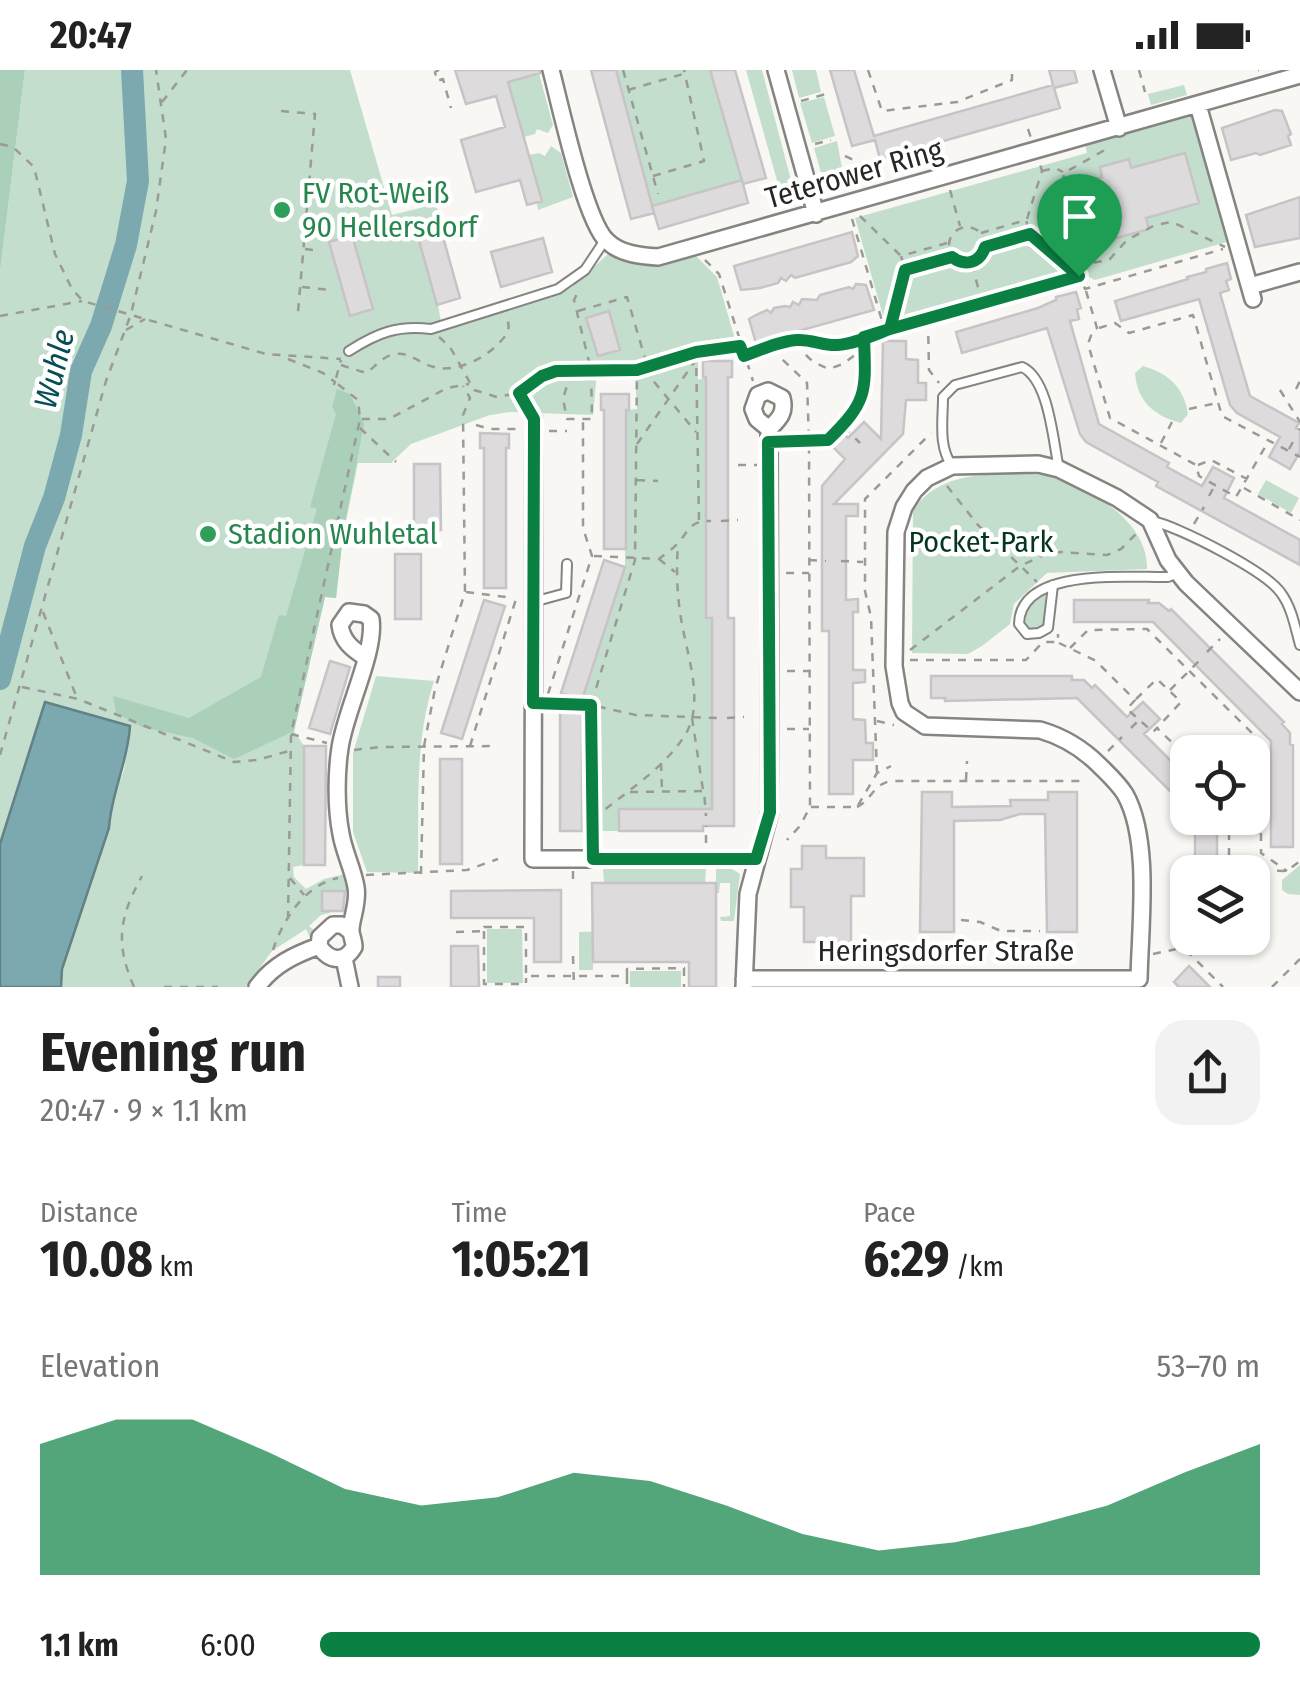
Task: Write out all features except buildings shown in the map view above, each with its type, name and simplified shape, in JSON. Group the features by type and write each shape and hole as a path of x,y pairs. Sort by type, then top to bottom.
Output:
{"street":[{"path":"552,70 580,181 605,240"},
{"path":"776,70 816,214"},
{"path":"1102,70 1119,128"},
{"name":"Teterower Ring","path":"605,240 619,250 646,256 693,248 1300,75"},
{"path":"1198,104 1251,292 1300,272"},
{"path":"744,983 746,916 756,859 770,812 768,436 753,410 758,395 768,391 776,393 784,407 768,436"},
{"path":"534,419 533,859 756,859"},
{"path":"1142,983 1140,840 1125,794 1087,752 1058,735 1040,730 925,726 904,712 894,666 896,532 904,506 927,478 945,469 1016,463 1059,468 1150,520 1153,533 1178,573 1300,692"},
{"path":"350,931 333,925 320,937 319,946 325,955 334,960 344,958 354,947 350,931 357,898 341,835 340,746 364,657"},
{"path":"257,987 271,970 319,946"},
{"path":"344,958 350,987"},
{"name":"Heringsdorfer Straße","path":"744,983 1142,983"}],"lane":[{"path":"349,351 388,329 431,329 558,289 581,272 605,240"},
{"path":"945,469 943,397 955,385 1022,367 1032,371 1042,392 1059,468"},
{"path":"1150,520 1171,525 1271,581 1290,606 1300,645"},
{"path":"533,602 566,593 567,564"},
{"path":"1048,586 1048,628 1027,634 1018,619 1022,610 1048,586 1068,580 1168,577 1178,573"}],"path":[{"path":"0,756 106,381 132,314 166,139 156,70"},
{"path":"161,103 187,70"},
{"path":"440,70 435,72 437,81 442,80 451,108"},
{"path":"623,70 658,194"},
{"path":"868,70 882,111 958,102 1012,80 1012,70"},
{"path":"1139,70 1145,92"},
{"path":"628,90 684,72 704,161 653,176"},
{"path":"800,101 826,94"},
{"path":"281,112 315,114 298,312"},
{"path":"1064,173 1103,151 1101,133"},
{"path":"815,144 832,140"},
{"path":"0,144 13,147 34,167 55,254 72,289 89,302 266,354 340,362 366,373 389,355 413,355 436,368 488,355 510,328 504,304"},
{"path":"1035,152 1042,172 1026,220 1030,234 1079,276"},
{"path":"844,156 876,171"},
{"path":"1042,172 1055,168 1064,173"},
{"path":"1064,173 1074,218 1070,233 1076,265 1097,328"},
{"path":"946,176 961,227"},
{"path":"848,204 901,256 905,270 890,329"},
{"path":"848,204 884,332"},
{"path":"981,233 1026,220"},
{"path":"1076,265 1110,260 1128,240 1155,225 1172,222 1227,247 1086,289"},
{"path":"905,270 952,257 971,263 985,247 981,233 972,227 961,227 952,233 948,242 952,257"},
{"path":"985,247 1030,234"},
{"path":"901,256 948,242"},
{"path":"693,248 719,274 758,395"},
{"path":"304,249 321,251"},
{"path":"971,263 982,303"},
{"path":"572,370 563,399 567,419 592,419 592,370 574,300 583,281 581,272"},
{"path":"744,356 797,340 835,346 1079,276"},
{"path":"300,287 331,290"},
{"path":"577,311 627,297 647,367 697,433"},
{"path":"0,316 83,300"},
{"path":"1268,442 1236,497 1199,476 1196,465 1110,418 1088,344 1092,330 1116,323 1129,334 1193,314 1222,416 1300,457"},
{"path":"928,318 929,370 947,392"},
{"path":"124,330 146,319"},
{"path":"431,329 450,347 469,384 477,392 497,396 519,393 542,376 572,370 637,370 696,352 740,346"},
{"path":"768,436 809,442 828,440 843,426 864,398 864,337"},
{"path":"797,340 802,352 814,363 829,369 864,348"},
{"path":"777,345 790,369 807,383 809,442 810,807 787,840"},
{"path":"334,385 340,362 349,351"},
{"path":"696,352 698,521"},
{"path":"287,356 290,362 323,373 358,400 360,419 291,734 288,919"},
{"path":"636,446 696,360"},
{"path":"593,859 591,705 635,560 637,370"},
{"path":"1296,389 1300,382"},
{"path":"360,419 389,419 437,393 469,384"},
{"path":"421,874 424,746 435,689 465,592 464,416 470,398 462,386"},
{"path":"1280,390 1300,422"},
{"path":"519,393 534,419"},
{"path":"1189,408 1218,402"},
{"path":"1160,445 1172,422"},
{"path":"843,426 860,443"},
{"path":"359,427 396,462"},
{"path":"858,807 877,773 864,562 865,500 929,433 943,434"},
{"path":"1288,450 1294,440"},
{"path":"1196,465 1211,460 1247,480"},
{"path":"738,465 769,465"},
{"path":"945,469 978,524 1020,566 1048,586"},
{"path":"636,480 658,480"},
{"path":"1209,496 1215,485"},
{"path":"1242,487 1300,520"},
{"path":"1188,534 1204,506"},
{"path":"721,521 738,520"},
{"path":"910,650 1020,566 1061,552 1107,555 1121,549 1150,520"},
{"path":"592,556 659,559 678,544 689,526 711,521"},
{"path":"678,544 676,573 683,628 693,666 692,718 706,816"},
{"path":"659,559 676,573"},
{"path":"809,560 826,561"},
{"path":"841,561 864,562"},
{"path":"786,573 809,573"},
{"path":"465,592 516,599 470,747"},
{"path":"42,608 78,699"},
{"path":"1058,622 1058,642"},
{"path":"1207,652 1231,627"},
{"path":"1070,648 1088,630 1147,629 1255,735"},
{"path":"910,660 1026,660 1043,642 1058,642 1096,661 1135,700"},
{"path":"1169,691 1199,660"},
{"path":"786,671 809,671"},
{"path":"1157,679 1181,702 1153,732 1128,708 1135,700 1157,679"},
{"path":"20,686 78,699 234,762 291,750"},
{"path":"533,703 591,705 636,716 717,718"},
{"path":"727,718 744,717"},
{"path":"592,820 661,761 685,736 692,718"},
{"path":"1131,728 1139,720"},
{"path":"875,721 894,725"},
{"path":"1157,728 1170,741"},
{"path":"786,729 809,729"},
{"path":"291,734 354,750 498,746"},
{"path":"1096,762 1122,737"},
{"path":"661,761 662,792"},
{"path":"966,761 966,781"},
{"path":"877,773 891,766"},
{"path":"810,807 858,807 883,782 1087,781"},
{"path":"626,792 704,791"},
{"path":"706,826 706,859"},
{"path":"1261,835 1261,853 1287,871"},
{"path":"271,970 274,945 288,919 305,896 326,880 467,870 498,859"},
{"path":"1270,871 1287,871 1300,861"},
{"path":"573,870 573,882"},
{"path":"134,987 120,943 122,918 142,876"},
{"path":"289,877 305,896"},
{"path":"961,920 980,922 1001,932 1040,932"},
{"path":"526,926 526,976 526,984 484,984 484,927 526,926"},
{"path":"456,932 484,932"},
{"path":"1139,956 1170,951"},
{"path":"1190,955 1223,987"},
{"path":"573,956 574,987"},
{"path":"1272,987 1300,959"},
{"path":"627,987 626,969 684,968 684,987"},
{"path":"526,976 626,976"},
{"path":"164,987 218,987"}],"green space":[{"path":"0,70 25,70 0,272"},
{"path":"25,70 350,70 392,215 436,204 460,298 438,305 442,328 556,296 571,288 608,254 653,262 695,255 717,277 736,343 732,353 698,354 698,380 706,377 706,618 712,618 712,816 619,809 619,831 582,831 582,700 625,567 626,410 637,409 635,374 597,373 593,415 490,415 411,444 391,463 358,463 343,535 336,598 325,597 294,731 304,746 304,865 293,867 294,877 306,889 345,874 349,891 322,891 330,913 321,915 309,926 316,932 310,938 306,929 272,951 246,987 61,987 62,969 109,828 110,808 124,770 130,727 45,703 0,844 0,272"},
{"path":"538,70 553,125 548,133 537,129 535,134 524,137 511,92 484,89"},
{"path":"616,70 710,70 742,180 652,206"},
{"path":"746,70 762,70 792,184 800,184 801,190 780,191"},
{"path":"792,70 816,70 821,92 799,98"},
{"path":"1184,85 1187,95 1151,105 1148,94"},
{"path":"824,97 835,136 812,143 800,103"},
{"path":"1194,112 1230,241 1095,280 1077,271 886,326 855,218 1087,153 1085,143"},
{"path":"837,141 842,168 831,180 819,183 822,176 814,148"},
{"path":"551,146 561,153 573,197 538,210 529,155 545,156"},
{"path":"1143,366 1167,377 1179,389 1188,414 1181,423 1155,411 1143,399 1135,373"},
{"path":"337,389 350,394 364,424 343,535 336,598 325,597 294,731 234,759 193,738 142,727 116,713 113,696 189,718 261,677 279,615 286,616 317,509 310,507 336,414 332,407"},
{"name":"Pocket-Park","path":"974,476 1047,476 1097,497 1127,521 1138,536 1147,569 1047,573 1014,604 1010,624 982,646 968,654 912,653 913,510 940,486"},
{"path":"1266,480 1299,498 1291,513 1258,494"},
{"path":"1045,593 1046,621 1039,628 1029,629 1023,620 1027,610"},
{"path":"376,676 434,681 420,752 418,873 367,872 353,832 353,753"},
{"path":"1300,865 1300,895 1288,894 1282,890 1282,880"},
{"path":"603,869 706,869 705,883 604,883"},
{"path":"716,869 732,869 740,874 734,921 721,921 720,917 730,916 730,883 720,883 716,893"},
{"path":"487,929 522,929 523,983 487,983"},
{"path":"624,931 593,935 593,970 579,970 579,932"},
{"path":"630,971 681,971 681,987 630,987"}],"water":[{"path":"45,702 130,726 129,739 109,828 62,969 61,987 0,987 0,844"}],"waterway":[{"name":"Wuhle","path":"0,679 35,546 54,498 71,435 81,371 101,326 126,245 138,181 132,70"}],"place":[{"name":"FV Rot-Weiß 90 Hellersdorf","path":"282,210"},
{"name":"Stadion Wuhletal","path":"208,534"}],"route":[{"path":"1079,276 890,329 884,332 864,337 835,346 797,340 744,356 740,346 696,352 637,370 556,371 528,383 519,393 534,419 533,703 591,705 593,859 756,859 770,812 768,442 828,440 852,417 864,398 864,337 890,329 905,270 952,257 971,263 985,247 1030,234 1079,276"}]}
